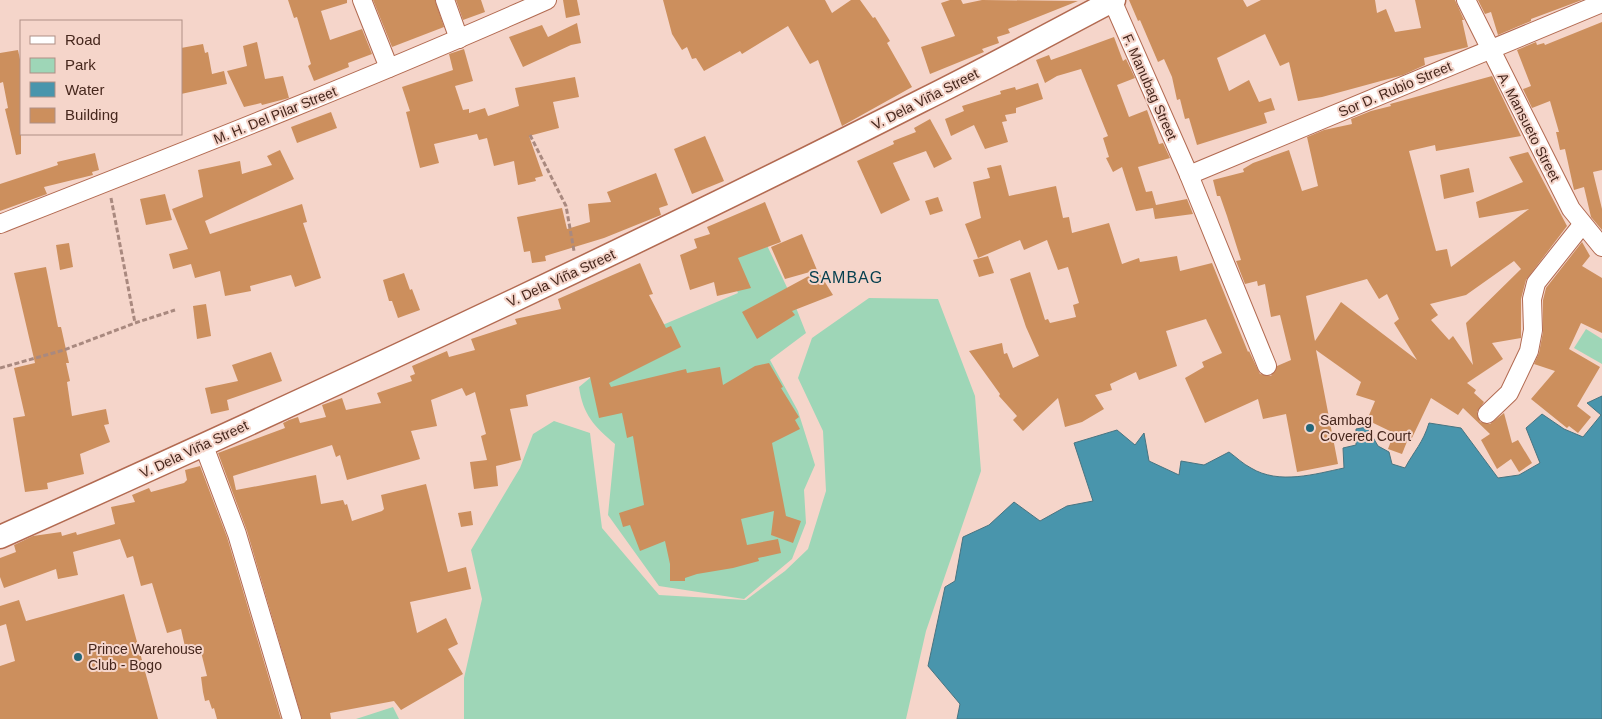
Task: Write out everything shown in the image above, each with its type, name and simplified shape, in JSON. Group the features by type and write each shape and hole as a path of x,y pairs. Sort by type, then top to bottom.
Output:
{"main road":[{"name":"V. Dela Viña Street","path":"0,533 204,446 576,271 922,101 1113,0"}],"street":[{"path":"362,0 389,68"},
{"path":"445,0 459,39"},
{"name":"M. H. Del Pilar Street","path":"0,224 389,68 547,0"},
{"name":"F. Manubag Street","path":"1113,0 1189,175 1268,366"},
{"name":"A. Mansueto Street","path":"1466,0 1571,209 1582,225 1602,247"},
{"name":"Sor D. Rubio Street","path":"1189,175 1602,3"},
{"path":"1487,414 1509,393 1529,351 1533,330 1532,299 1536,283 1582,225"},
{"path":"204,446 237,534 292,719"}],"path":[{"path":"530,135 566,206 576,271"},
{"path":"108,181 134,323"},
{"path":"0,368 64,350 134,323 175,310"}],"green space":[{"path":"754,218 793,300 806,333 770,360 798,411 815,465 804,490 806,523 792,559 744,599 659,586 608,515 615,444 595,425 587,413 579,387 646,332 738,293 715,239"},
{"path":"869,298 938,299 975,396 981,471 926,631 906,719 464,719 464,678 482,599 471,550 520,468 533,434 554,421 590,433 602,528 659,595 746,600 785,571 808,549 826,491 823,431 798,378 812,338"},
{"path":"1586,329 1602,339 1602,364 1574,348"},
{"path":"393,707 399,719 356,719"}],"water":[{"path":"1602,396 1602,719 957,719 960,704 928,666 945,587 955,581 963,537 989,525 1014,502 1040,521 1067,506 1093,501 1074,443 1117,430 1135,445 1144,433 1149,461 1179,475 1181,461 1204,465 1229,452 1248,466 1262,473 1273,476 1297,477 1344,468 1343,448 1356,445 1356,429 1367,427 1378,446 1389,452 1392,464 1405,468 1421,442 1429,423 1461,428 1498,478 1519,475 1540,463 1526,428 1542,414 1564,429 1583,437 1601,415 1587,403"}],"building":[{"path":"288,0 347,0 347,3 321,11 330,40 362,29 372,54 348,63 349,67 314,81 308,66 311,64 297,17 294,18"},
{"path":"373,0 435,0 444,27 392,47"},
{"path":"456,0 481,0 485,12 463,20"},
{"path":"563,0 577,0 580,15 566,18"},
{"path":"663,0 825,0 832,13 851,0 860,0 873,18 875,17 890,41 887,43 912,87 842,126 818,60 810,64 788,26 742,54 740,51 704,71 696,58 692,59 687,47 682,50 672,34"},
{"path":"950,0 961,0 963,4 982,0 1078,1 1008,29 1010,33 997,37 999,43 982,49 984,52 930,74 921,47 955,36 941,3"},
{"path":"1129,0 1243,0 1247,7 1261,0 1375,0 1377,13 1386,9 1395,32 1421,28 1415,0 1455,0 1464,20 1462,20 1468,47 1424,58 1425,65 1403,75 1322,97 1298,101 1289,62 1280,66 1265,34 1217,58 1229,91 1249,80 1259,102 1271,98 1275,110 1264,113 1267,123 1197,145 1189,118 1185,119 1180,99 1177,100 1172,77 1164,59 1158,62"},
{"path":"1478,0 1582,0 1531,19 1531,21 1498,35 1491,12 1485,14"},
{"path":"1602,22 1602,170 1593,172 1602,209 1602,230 1591,217 1584,187 1574,190 1565,149 1560,150 1556,132 1559,132 1550,101 1532,108 1523,89 1531,86 1517,50 1536,42 1537,45 1544,43 1545,45"},
{"path":"577,23 581,43 571,45 523,67 509,37 542,25 548,37"},
{"path":"1114,37 1123,61 1126,59 1135,78 1117,85 1129,117 1147,110 1159,144 1163,143 1170,158 1138,167 1146,192 1152,191 1156,205 1187,199 1193,214 1155,219 1153,208 1136,211 1122,167 1113,172 1106,158 1109,157 1103,138 1108,136 1081,69 1057,76 1045,83 1036,60 1049,55 1051,60"},
{"path":"257,42 265,79 283,76 289,98 262,105 261,103 244,107 227,71 247,66 243,46"},
{"path":"203,44 205,53 208,52 212,74 224,71 227,84 182,94 182,48"},
{"path":"464,49 473,81 455,86 463,110 469,109 469,113 485,108 488,116 519,106 515,88 575,77 579,97 553,102 559,128 529,136 543,176 535,178 536,181 518,185 514,161 494,166 487,138 479,140 477,134 434,144 439,163 420,168 406,112 410,111 402,87 453,70 449,54"},
{"path":"18,50 20,59 21,154 16,155 5,109 8,108 3,82 0,83 0,53"},
{"path":"1492,76 1521,136 1436,151 1435,145 1409,151 1436,251 1447,249 1451,267 1529,209 1479,218 1476,202 1523,182 1509,157 1528,152 1567,226 1526,280 1521,299 1521,338 1492,343 1503,359 1467,383 1476,390 1474,393 1484,402 1477,412 1480,422 1490,424 1504,413 1512,443 1518,440 1532,463 1519,472 1511,459 1497,469 1481,440 1490,434 1463,408 1458,415 1431,398 1411,440 1408,439 1402,454 1388,449 1394,433 1367,420 1375,401 1356,395 1361,382 1316,350 1338,464 1297,472 1286,414 1263,419 1258,399 1205,423 1185,378 1204,367 1202,362 1222,353 1206,319 1166,331 1177,366 1139,380 1136,372 1110,384 1112,390 1095,395 1104,409 1082,422 1065,427 1058,398 1023,431 1013,420 1017,416 999,396 1000,394 969,351 1002,343 1004,354 1007,353 1013,368 1039,356 1026,327 1010,279 1030,272 1045,320 1048,319 1050,323 1076,317 1073,305 1079,303 1068,267 1058,270 1047,240 1024,250 1020,240 978,258 965,224 981,218 973,182 990,178 987,168 1001,165 1009,196 1056,186 1063,218 1069,217 1072,233 1109,223 1122,264 1139,258 1140,262 1177,256 1180,271 1212,263 1248,352 1260,374 1271,376 1277,366 1291,360 1280,315 1271,317 1265,284 1258,286 1257,281 1245,284 1236,261 1241,260 1220,196 1217,196 1213,180 1244,172 1243,169 1253,163 1289,150 1302,191 1318,186 1307,137 1324,130 1352,124 1351,119 1391,106 1390,104","holes":["1514,261 1521,269 1466,323 1473,365 1453,336 1449,340 1431,320 1438,315 1430,304 1466,295","1367,279 1379,299 1387,294 1399,319 1394,323 1417,360 1341,302 1315,341 1306,296"]},
{"path":"1038,83 1043,99 1016,108 1016,113 1005,115 1007,121 1002,122 1008,142 985,149 974,125 951,136 945,119 964,111 962,106 1001,94 1000,91 1015,87 1016,90"},
{"path":"331,112 337,128 297,143 291,127"},
{"path":"930,119 952,159 934,168 926,151 893,163 910,200 881,214 857,161 894,144 893,141 916,132 914,128"},
{"path":"705,136 724,181 692,194 674,149"},
{"path":"280,150 294,179 205,221 210,234 302,204 307,222 303,223 321,278 295,287 291,275 250,286 251,291 225,296 220,271 195,278 191,264 173,269 169,254 188,249 172,209 203,197 198,170 240,161 242,174 272,165 267,156"},
{"path":"95,153 99,170 92,172 93,175 44,187 47,194 0,211 0,184 58,165 57,162"},
{"path":"1469,168 1474,192 1444,199 1440,175"},
{"path":"656,173 668,205 659,208 661,215 604,238 545,256 546,261 532,263 530,251 524,252 517,217 562,208 567,229 590,222 588,204 611,202 607,192"},
{"path":"165,194 172,220 146,225 140,199"},
{"path":"938,197 943,211 930,215 925,201"},
{"path":"765,202 781,242 738,258 751,288 717,296 714,282 690,290 680,255 697,248 694,239 710,234 707,227"},
{"path":"802,234 817,270 785,279 771,247"},
{"path":"1582,242 1590,256 1582,266 1602,278 1602,333 1581,323 1569,349 1600,367 1577,406 1591,417 1578,433 1569,426 1567,428 1531,399 1555,371 1534,364 1539,353 1543,332 1543,300 1546,288"},
{"path":"69,243 73,267 60,270 56,245"},
{"path":"988,256 994,273 979,277 973,260"},
{"path":"640,263 653,294 649,295 666,328 671,326 681,347 609,383 611,387 686,369 687,373 720,367 723,385 755,366 769,363 783,387 781,388 799,417 795,420 800,429 772,443 786,516 801,521 793,543 771,535 774,511 741,519 747,545 778,539 781,553 758,558 759,561 733,568 697,574 685,578 685,581 670,581 670,564 665,541 640,551 630,525 623,527 619,513 644,505 633,436 627,438 622,413 599,418 590,377 526,395 528,406 510,409 521,460 496,466 498,486 474,489 470,462 487,460 481,436 486,434 475,392 466,396 462,388 431,400 437,426 411,431 420,459 347,480 340,455 336,457 332,445 233,476 236,490 316,475 321,504 343,500 345,505 347,504 352,521 382,511 384,509 381,495 426,484 448,572 466,567 471,589 410,602 417,633 446,618 458,644 448,649 463,674 401,710 394,701 330,713 331,719 302,719 247,531 218,453 285,428 283,423 298,417 300,423 326,417 322,405 342,398 346,410 381,403 377,393 412,381 410,376 415,374 412,366 447,351 449,357 475,350 471,339 517,324 515,319 561,309 558,299"},
{"path":"46,267 58,327 61,327 69,363 66,363 70,381 67,382 72,416 106,409 109,424 104,425 110,442 80,454 84,474 47,483 48,489 25,492 13,418 25,416 14,368 35,363 14,273"},
{"path":"818,271 833,295 792,311 795,315 757,339 742,312"},
{"path":"404,273 420,310 398,318 392,301 389,301 383,280"},
{"path":"206,304 211,336 197,339 193,306"},
{"path":"271,352 282,381 227,400 229,410 211,414 205,388 238,381 232,365"},
{"path":"200,466 227,537 281,719 217,719 214,708 212,709 209,700 205,701 201,677 207,676 200,648 186,651 181,629 167,633 152,583 141,586 133,556 127,558 120,539 73,552 78,575 58,579 56,569 4,588 0,577 0,558 16,552 14,545 33,536 61,532 62,536 76,532 77,535 115,524 111,507 135,502 132,495 149,488 151,492 184,483 187,480 185,470"},
{"path":"471,511 473,525 461,527 458,513"},
{"name":"Prince Warehouse Club - Bogo","path":"124,594 158,719 0,719 0,666 15,661 6,624 0,626 0,606 19,600 26,621"}],"place":[{"name":"Sambag Covered Court","path":"1310,428"},
{"name":"Prince Warehouse Club - Bogo","path":"78,657"}],"district":[{"name":"SAMBAG","path":"846,277"}]}
